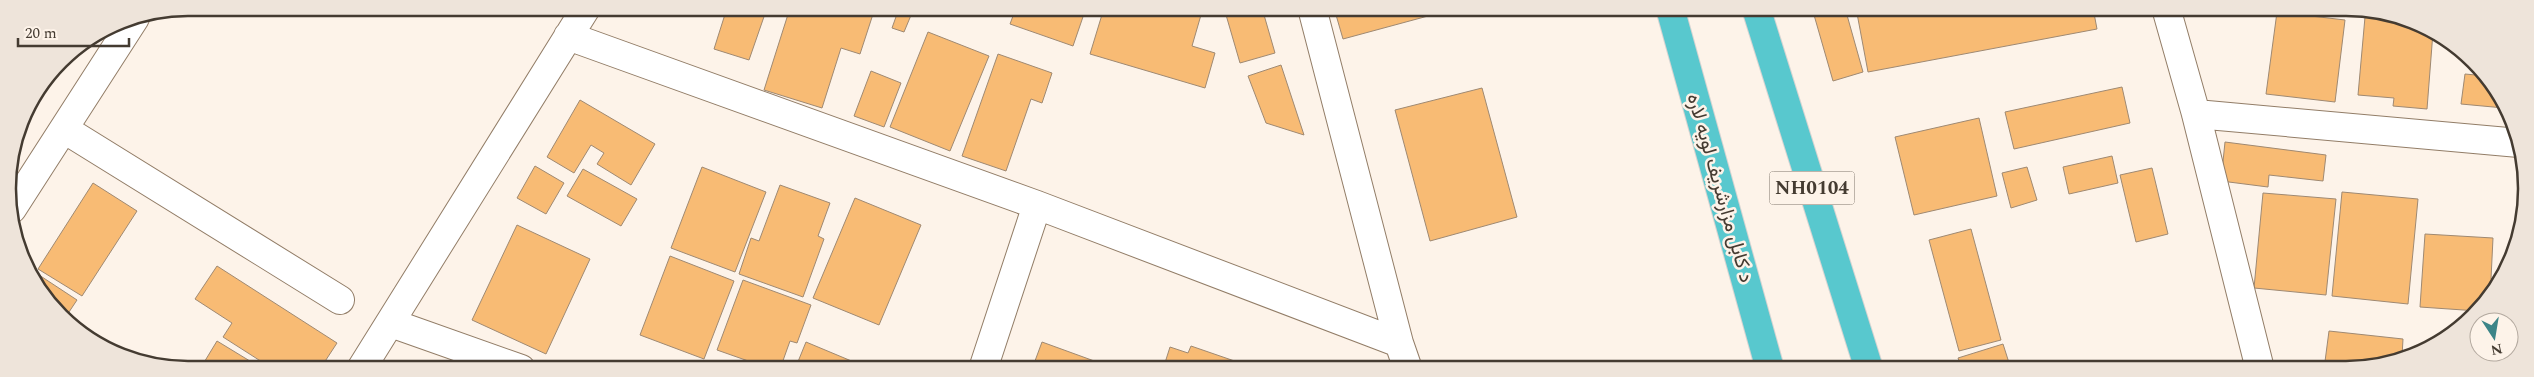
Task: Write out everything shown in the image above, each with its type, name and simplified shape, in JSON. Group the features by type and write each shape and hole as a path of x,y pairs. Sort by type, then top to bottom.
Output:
{"highway":[{"name":"د کابل مزارشریف لویه لاره","path":"1672,17 1768,360"},
{"name":"NH0104","path":"1759,17 1866,360"}],"street":[{"path":"367,360 581,16"},
{"path":"1314,17 1405,360"},
{"path":"2169,17 2196,114 2258,360"},
{"path":"17,201 130,26"},
{"path":"568,36 1038,205 1399,343"},
{"path":"2196,114 2511,142"},
{"path":"64,129 340,300"},
{"path":"986,360 1038,205"},
{"path":"391,323 496,360"}],"building":[{"path":"724,16 764,16 749,60 714,49"},
{"path":"787,16 872,16 860,54 841,48 822,108 764,90"},
{"path":"896,16 911,16 904,32 892,28"},
{"path":"1013,16 1083,16 1073,46 1010,24"},
{"path":"1101,16 1201,16 1192,46 1215,53 1205,88 1090,54"},
{"path":"1226,16 1264,16 1275,53 1240,63"},
{"path":"1336,17 1426,17 1343,39"},
{"path":"1815,17 1847,17 1863,72 1833,81"},
{"path":"1858,17 2095,17 2097,29 1868,72"},
{"path":"2276,17 2319,17 2345,20 2335,102 2266,94"},
{"path":"2365,18 2390,22 2411,29 2432,40 2427,109 2393,106 2394,98 2358,95"},
{"path":"928,32 989,56 950,151 890,127"},
{"path":"998,54 1052,73 1042,103 1031,99 1006,171 962,156"},
{"path":"1281,65 1304,135 1266,123 1248,76"},
{"path":"871,71 901,83 884,127 854,116"},
{"path":"2465,74 2475,75 2498,107 2461,104"},
{"path":"2122,87 2130,123 2014,149 2005,112"},
{"path":"1482,88 1517,217 1430,241 1395,110"},
{"path":"580,100 655,144 631,185 597,164 604,153 591,145 574,173 547,157"},
{"path":"1979,118 1997,196 1914,215 1895,137"},
{"path":"2225,142 2326,155 2323,181 2269,175 2268,187 2221,181"},
{"path":"2112,156 2118,183 2069,194 2063,167"},
{"path":"535,166 564,183 546,214 517,198"},
{"path":"702,167 766,192 735,272 671,248"},
{"path":"2027,167 2037,200 2011,208 2002,173"},
{"path":"2152,168 2168,234 2136,242 2120,175"},
{"path":"583,169 637,199 621,226 567,196"},
{"path":"93,183 137,211 82,296 38,269"},
{"path":"780,185 830,203 818,236 824,239 803,297 739,274 751,238 759,241"},
{"path":"2342,192 2418,199 2408,304 2332,296"},
{"path":"2263,193 2336,199 2326,295 2254,288"},
{"path":"855,198 921,225 879,325 813,298"},
{"path":"517,225 590,259 546,354 472,320"},
{"path":"1971,229 2001,340 1959,351 1929,240"},
{"path":"2425,234 2493,238 2492,279 2467,310 2420,307"},
{"path":"670,256 734,281 704,359 640,335"},
{"path":"217,266 337,343 326,360 259,360 223,337 232,323 195,299"},
{"path":"40,276 77,300 69,312 52,293"},
{"path":"743,280 811,305 797,343 790,341 783,360 745,360 717,350"},
{"path":"2329,331 2403,339 2402,351 2390,355 2357,360 2325,360"},
{"path":"217,341 248,360 205,360"},
{"path":"806,342 849,360 799,360"},
{"path":"1042,342 1092,360 1035,360"},
{"path":"2003,344 2008,360 1959,360 1958,358"},
{"path":"1191,346 1232,360 1166,360 1170,347 1188,353"}]}
